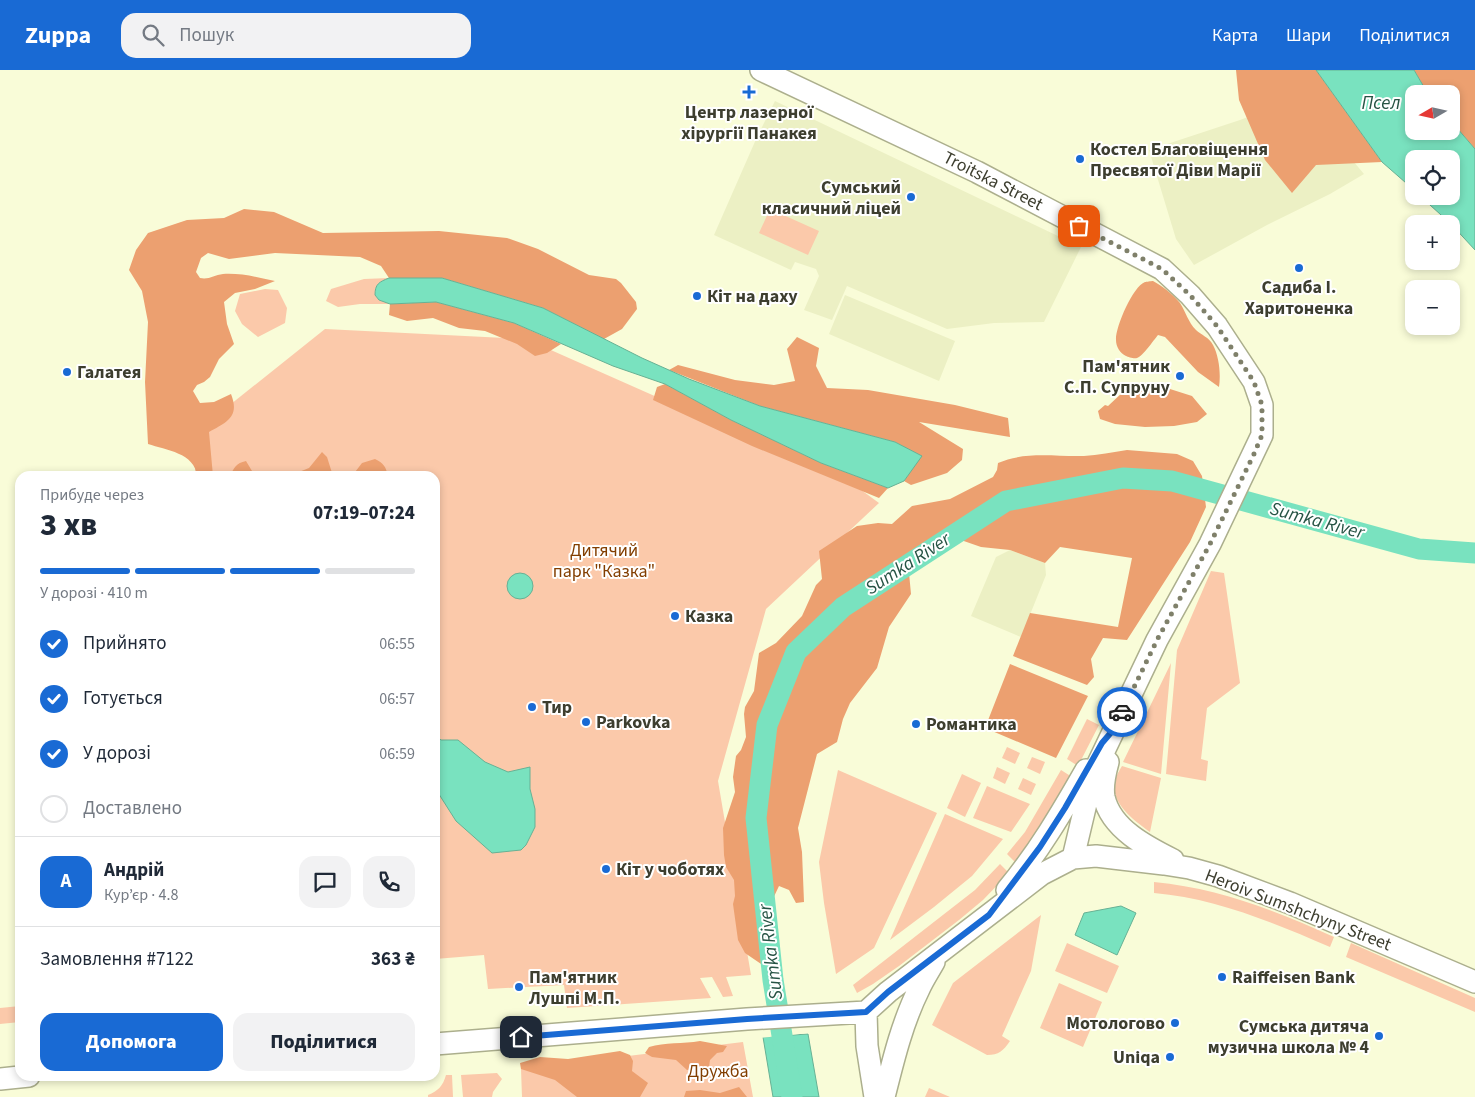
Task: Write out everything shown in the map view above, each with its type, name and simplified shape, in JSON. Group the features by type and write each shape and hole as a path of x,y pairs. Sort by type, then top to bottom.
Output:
{"main road":[{"name":"Troitska Street","path":"761,70 977,172 1162,269 1190,295 1217,326 1254,382 1262,405 1262,435 1248,468 1210,544 1157,640 1093,774 1073,858"},
{"path":"1114,729 1104,778 1104,796 1109,811 1122,828 1138,841 1189,868"},
{"path":"989,915 1040,847 1065,808 1102,743 1114,729"},
{"name":"Heroiv Sumshchyny Street","path":"866,1012 888,992 1042,874 1073,858 1096,856 1189,868 1218,876 1290,903 1475,982"},
{"path":"884,1097 893,1058 918,990 940,953"},
{"path":"440,1044 747,1019 866,1012 867,1046 875,1097"},
{"path":"0,1078 15,1077"}],"shaded area":[{"path":"1236,70 1316,70 1382,162 1316,165 1292,193 1265,160 1239,100"},
{"path":"1414,70 1475,70 1475,149 1460,132 1460,85 1423,85"},
{"path":"1300,98 1364,174 1330,194 1267,225 1194,265 1176,239 1149,150"},
{"name":"Сумський класичний ліцей","path":"775,101 1081,247 1044,322 994,323 947,329 847,286 832,320 804,310 819,276 816,269 795,262 791,270 714,235"},
{"path":"244,209 274,212 323,233 439,231 507,238 538,249 589,275 616,279 636,302 637,309 622,329 604,339 543,308 442,278 389,278 381,266 360,257 275,253 229,259 208,253 201,258 196,272 200,278 236,274 275,281 255,289 235,293 224,302 227,324 234,344 219,359 210,377 197,385 193,391 200,403 214,402 231,394 234,408 233,413 226,422 209,432 213,471 196,471 191,462 185,457 148,444 145,382 148,322 142,291 129,270 136,250 148,233 187,220 224,218"},
{"path":"1153,281 1167,290 1177,300 1193,327 1211,342 1215,349 1220,371 1219,387 1198,372 1165,337 1158,335 1137,358 1126,356 1119,350 1116,343 1116,334 1130,299 1140,285"},
{"path":"845,295 955,341 939,381 829,334"},
{"path":"436,302 514,323 561,344 547,353 535,356 517,344 485,331 459,328 433,318 407,321 389,315 390,304"},
{"path":"797,337 819,348 816,366 827,388 868,390 955,405 1008,418 1010,437 919,422 963,449 962,460 947,473 911,485 904,481 921,456 895,442 760,406 669,370 678,365 735,380 774,385 795,381 787,349"},
{"path":"665,384 731,420 821,463 888,488 879,498 752,446 653,400 657,387"},
{"path":"1146,387 1170,389 1192,396 1207,414 1197,422 1174,426 1145,427 1115,424 1100,419 1098,411 1105,405 1108,406 1123,392"},
{"path":"1127,450 1177,454 1193,461 1202,476 1206,507 1190,542 1127,640 1103,638 1091,659 1094,677 1087,685 1013,656 1030,613 1118,627 1132,558 1060,547 1045,563 1010,550 981,547 958,539 939,538 932,541 913,557 909,573 911,594 889,627 877,668 850,703 843,719 837,742 817,754 798,828 802,852 804,902 796,903 789,890 779,886 769,907 764,928 766,961 764,966 745,953 738,940 733,904 735,896 734,880 726,867 723,828 735,792 733,777 736,756 741,750 746,737 745,707 754,691 759,653 776,643 802,616 816,585 822,579 819,551 857,526 878,523 892,524 912,506 950,499 993,477 998,463 1008,459 1041,455 1084,456"},
{"path":"322,452 327,457 331,471 302,471 309,468"},
{"path":"375,459 384,466 386,471 356,471 362,463"},
{"path":"246,461 252,471 232,471 234,468"},
{"path":"1010,550 1045,563 1046,575 1021,637 971,616 996,557"},
{"path":"1010,664 1088,696 1056,758 985,728"},
{"path":"700,1041 727,1046 723,1052 717,1053 710,1060 709,1067 687,1070 676,1060 652,1057 645,1053 649,1047 655,1045"},
{"path":"620,1051 630,1055 633,1061 632,1071 648,1083 640,1097 577,1097 555,1080 521,1069 520,1063 540,1057 568,1059"},
{"path":"739,1087 747,1097 684,1097 686,1091 700,1090 720,1093"}],"green space":[{"path":"770,209 819,231 808,255 759,233"},
{"path":"389,278 378,284 375,295 379,300 390,304 360,304 338,307 326,301 331,289 364,279"},
{"path":"265,289 278,290 287,308 285,323 258,337 242,324 235,311 240,294"},
{"name":"Дитячий парк \"Казка\"","path":"325,329 526,339 853,484 879,503 766,609 718,781 751,975 726,977 733,996 723,997 712,977 700,978 711,998 567,1008 564,985 488,989 484,955 440,959 440,471 195,471 191,436"},
{"path":"1211,571 1224,573 1240,683 1207,708 1201,759 1208,761 1206,781 1166,774 1177,650"},
{"path":"1171,663 1161,774 1123,762"},
{"path":"1087,719 1099,725 1078,766 1067,759"},
{"path":"1007,747 1020,753 1015,764 1002,758"},
{"path":"1032,757 1045,762 1040,774 1027,768"},
{"path":"1122,766 1161,778 1150,832 1125,811 1116,797 1115,781"},
{"path":"997,767 1010,773 1005,784 993,778"},
{"path":"838,770 937,813 874,948 836,974 819,862"},
{"path":"1061,770 1072,777 1017,864 1007,854 1025,832"},
{"path":"962,774 981,783 965,817 947,808"},
{"path":"1023,778 1036,784 1031,795 1018,789"},
{"path":"987,786 1030,804 1011,832 973,818"},
{"path":"945,814 1003,839 972,876 890,940"},
{"path":"1000,864 1009,873 983,900 899,966 857,993 853,985 975,890"},
{"path":"1154,882 1201,889 1247,902 1291,918 1334,937 1330,947 1266,921 1222,906 1199,900 1154,893"},
{"path":"1041,915 1031,971 1002,1036 1010,1041 1003,1050 987,1055 932,1025 953,983"},
{"path":"1067,943 1119,966 1107,993 1055,971"},
{"path":"1351,943 1475,998 1475,1012 1346,957"},
{"path":"1059,983 1102,1002 1083,1047 1040,1028"},
{"path":"15,1006 15,1022 0,1024 0,1008"},
{"name":"Дружба","path":"743,1042 753,1097 522,1097 521,1069"},
{"path":"497,1073 502,1079 493,1092 492,1097 463,1097 461,1075"},
{"path":"446,1075 452,1075 453,1097 428,1097 428,1095 440,1088"},
{"path":"929,1088 950,1097 925,1097"}],"water":[{"name":"Псел","path":"1316,70 1414,70 1423,85 1405,85 1405,140 1460,140 1460,132 1475,149 1475,250 1460,234 1460,215 1441,215 1430,205 1460,205 1460,150 1405,150 1405,182 1382,162"},
{"path":"389,278 442,278 543,308 642,358 689,379 760,406 895,442 922,456 904,481 888,488 821,463 731,420 665,384 613,366 514,323 436,302 390,304 379,300 375,295 377,286 380,282"},
{"path":"520,573 529,577 533,586 529,595 520,599 511,595 507,586 511,577"},
{"path":"440,739 458,740 485,762 508,772 530,767 530,789 535,809 535,827 526,845 521,850 492,853 456,821 440,796"},
{"path":"1121,906 1136,913 1117,955 1075,935 1084,913"},
{"path":"808,1034 819,1097 773,1097 763,1037"}],"pier":[{"path":"808,1031 810,1033 760,1038 762,1035"}],"waterway":[{"name":"Sumka River","path":"792,1097 773,980 756,818 767,725 796,652 843,607 1006,501 1123,478 1172,481 1419,549 1475,553"}],"way so far":[{"path":"1079,226 1162,269 1190,295 1217,326 1254,382 1262,405 1262,435 1254,454 1210,544 1157,640 1122,712"}],"place":[{"name":"Центр лазерної хірургії Панакея","path":"749,92"},
{"name":"Костел Благовіщення Пресвятої Діви Марії","path":"1080,159"},
{"name":"Сумський класичний ліцей","path":"911,197"},
{"name":"Садиба І. Харитоненка","path":"1299,268"},
{"name":"Кіт на даху","path":"697,296"},
{"name":"Галатея","path":"67,372"},
{"name":"Пам'ятник С.П. Супруну","path":"1180,376"},
{"name":"Казка","path":"675,616"},
{"name":"Тир","path":"532,707"},
{"name":"Parkovka","path":"586,722"},
{"name":"Романтика","path":"916,724"},
{"name":"Кіт у чоботях","path":"606,869"},
{"name":"Raiffeisen Bank","path":"1222,977"},
{"name":"Пам'ятник Лушпі М.П.","path":"519,987"},
{"name":"Мотологово","path":"1175,1023"},
{"name":"Сумська дитяча музична школа № 4","path":"1379,1036"},
{"name":"Uniqa","path":"1170,1057"}],"route":[{"path":"521,1037 747,1019 866,1012 888,992 989,915 1040,847 1065,808 1102,743 1114,729 1122,712"}]}
